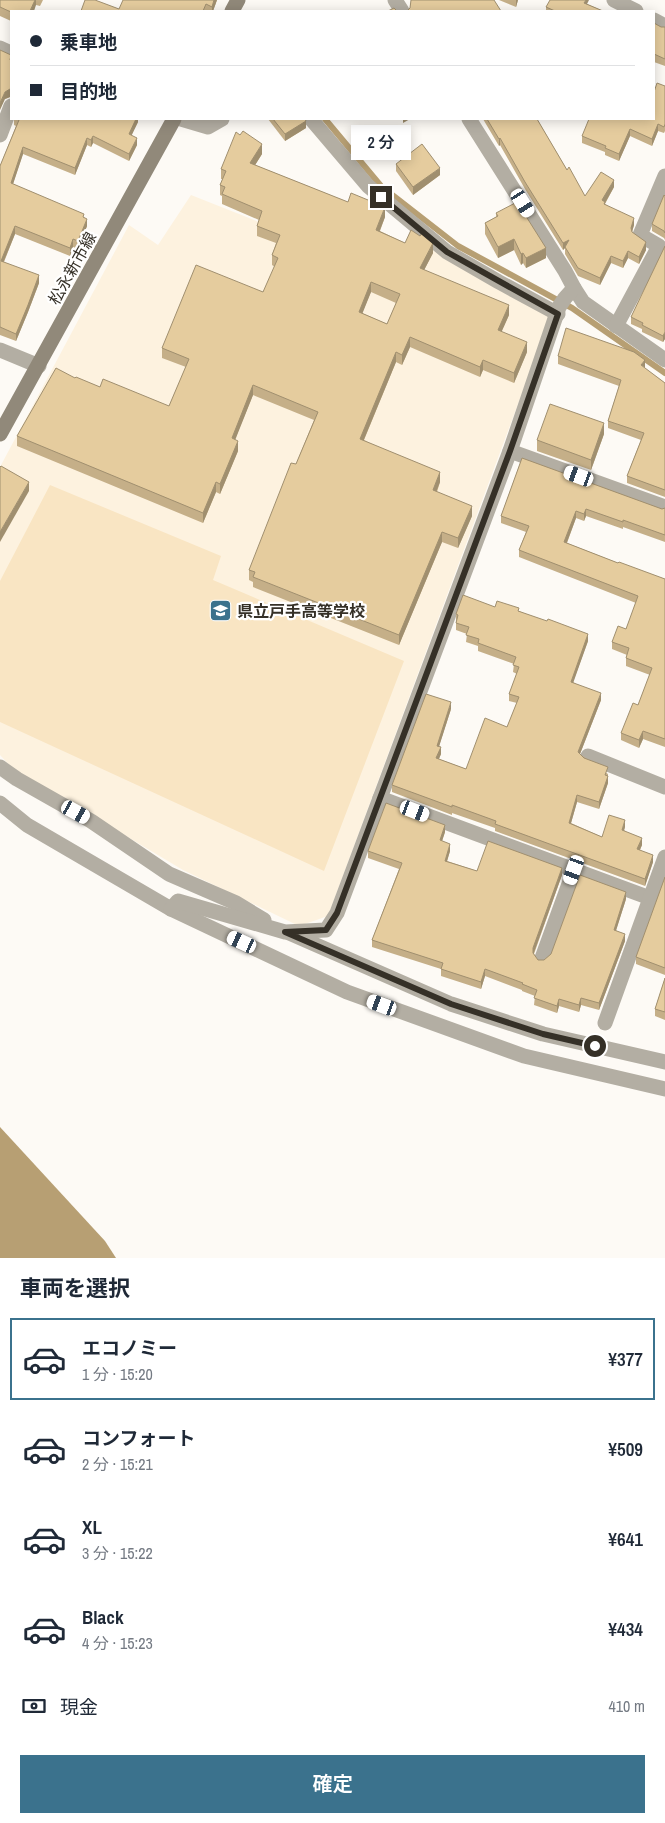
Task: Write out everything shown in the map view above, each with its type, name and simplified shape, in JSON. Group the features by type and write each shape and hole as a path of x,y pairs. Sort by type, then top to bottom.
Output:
{"main road":[{"name":"松永新市線","path":"0,434 173,120"}],"street":[{"path":"614,0 634,10"},
{"path":"0,135 10,109"},
{"path":"185,120 208,127 220,120"},
{"path":"312,120 368,186 447,252 564,301 583,302 665,360"},
{"path":"171,909 178,901 285,932 326,930 337,913 510,451 564,301 471,120"},
{"path":"616,326 659,246 640,235 665,176"},
{"path":"0,350 38,366"},
{"path":"510,451 665,506"},
{"path":"588,756 665,786"},
{"path":"0,767 17,779 91,821 169,874 236,903 285,932 451,1004 543,1034 665,1062"},
{"path":"380,798 650,898"},
{"path":"0,803 27,825 171,909 347,992 524,1056 665,1089"},
{"path":"605,1023 665,857"},
{"path":"542,958 574,870"}],"shaded area":[{"name":"県立戸手高等学校","path":"191,195 391,274 412,232 551,315 328,916 299,926 183,870 12,768 0,755 0,467 129,225 158,245"},
{"path":"50,485 221,556 213,580 404,661 324,871 0,722 0,581"},
{"path":"0,1127 105,1241 116,1258 0,1258"}],"building":[{"path":"0,0 35,0 30,10 10,10 10,12 0,7"},
{"path":"85,0 95,0 119,9 123,0 214,0 212,7 206,4 203,10 81,10"},
{"path":"411,0 494,0 500,10 408,10"},
{"path":"550,0 586,0 584,3 601,10 553,10 546,7"},
{"path":"655,24 665,27 665,59 655,54"},
{"path":"0,50 10,55 10,89 5,92 0,103"},
{"path":"657,83 665,86 665,124 664,127 658,124 652,139 630,129 619,154 605,148 606,146 582,136 589,120 655,120 655,89"},
{"path":"19,120 136,120 129,134 137,138 129,154 93,136 91,140 87,138 75,168 23,147 11,183 84,214 83,217 87,219 78,241 73,239 70,248 15,226 1,261 39,275 16,334 0,327 0,166"},
{"path":"274,120 306,120 306,121 285,134"},
{"path":"488,120 538,120 567,170 569,167 585,196 601,172 614,180 602,200 605,202 604,204 634,218 631,228 632,232 646,242 639,257 628,251 623,261 611,256 600,278 578,268 565,247 569,240 563,243"},
{"path":"243,131 262,144 250,163 348,202 351,193 385,207 376,230 405,243 411,230 420,236 422,233 433,243 420,268 509,305 498,330 527,342 514,373 483,360 480,367 410,337 402,355 396,352 360,439 440,472 433,490 472,506 458,538 442,532 399,635 253,577 255,572 249,570 291,463 296,464 318,412 253,385 232,438 238,441 220,484 216,482 203,513 17,436 56,368 75,378 100,387 103,379 169,406 189,359 162,348 196,265 263,292 278,258 272,255 280,235 257,226 262,211 222,194 225,187 220,185 226,171 221,169 236,132 240,135","holes":["371,282 400,294 387,324 359,312"]},
{"path":"422,144 440,168 413,187 396,164"},
{"path":"665,196 665,233 652,224"},
{"path":"517,202 546,248 526,258 523,253 521,254 514,239 498,247 485,223 498,216 496,213"},
{"path":"665,246 665,332 663,336 631,317"},
{"path":"566,328 634,352 645,360 641,365 665,383 665,490 627,476 644,433 608,421 621,380 558,356"},
{"path":"550,404 604,423 591,460 537,440"},
{"path":"522,458 662,509 665,508 665,535 586,509 584,514 576,511 564,542 665,579 665,739 643,731 639,740 621,733 633,703 638,705 652,668 626,658 629,648 612,642 618,626 626,629 638,596 519,550 529,526 501,516"},
{"path":"0,467 29,482 0,532"},
{"path":"463,595 495,607 497,601 519,608 518,611 547,621 548,619 588,634 571,682 601,693 578,752 584,758 608,767 605,775 608,776 599,802 577,795 569,823 602,837 609,815 625,820 622,830 642,838 637,849 653,855 645,879 495,824 496,821 392,785 426,694 451,702 437,746 441,747 436,758 466,769 485,718 507,727 519,697 509,694 519,667 513,665 516,657 478,643 479,639 466,635 469,627 456,623 458,615 456,614"},
{"path":"386,803 445,825 440,840 450,844 445,861 477,871 488,841 562,868 533,948 533,953 538,960 544,960 551,954 580,875 626,892 614,930 625,934 599,1003 581,998 579,1005 559,999 557,1006 534,998 537,990 485,969 481,982 441,969 443,963 372,940 402,863 368,851"},
{"path":"665,877 665,968 636,957"},
{"path":"665,978 665,1012 655,1009"}],"waterway":[{"path":"326,120 381,186 458,246 572,308 665,373"}],"place":[{"name":"県立戸手高等学校","path":"221,611"}],"route":[{"path":"381,197 447,252 558,314 510,451 337,913 326,930 285,932 451,1004 543,1034 595,1046"}]}
